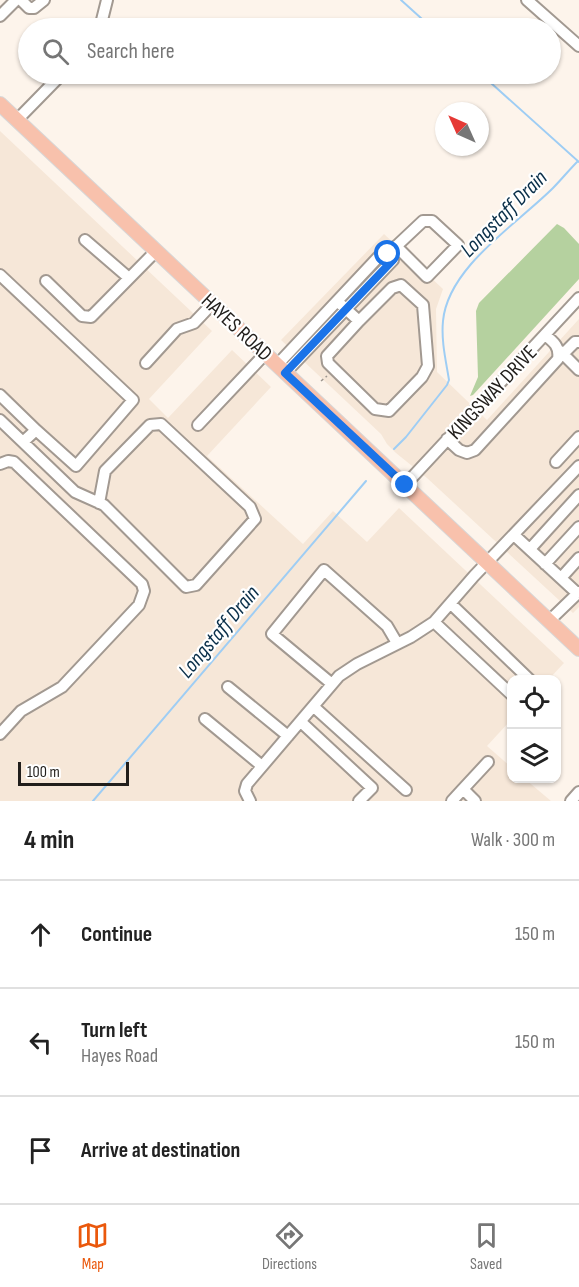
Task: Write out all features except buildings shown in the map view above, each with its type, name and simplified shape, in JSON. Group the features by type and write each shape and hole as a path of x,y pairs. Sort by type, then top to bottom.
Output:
{"main road":[{"name":"HAYES ROAD","path":"0,104 579,649"}],"street":[{"path":"0,16 16,0"},
{"path":"21,0 29,8 34,8 45,0"},
{"path":"102,18 107,0"},
{"path":"527,0 547,18"},
{"path":"561,30 579,46"},
{"path":"17,120 52,84"},
{"path":"281,369 337,301 384,251 392,250 423,221 432,221 459,245 427,277 392,250"},
{"path":"85,240 129,278"},
{"path":"281,369 346,309 393,260 392,250"},
{"path":"46,282 82,316 91,317 156,251"},
{"path":"0,275 133,400 76,465 0,395"},
{"path":"401,285 423,305 428,366 422,377 389,411 375,409 328,363 327,356 359,321 392,288 401,285"},
{"name":"KINGSWAY DRIVE","path":"405,485 579,298"},
{"path":"337,301 359,321"},
{"path":"146,363 177,329 194,323 212,304"},
{"path":"545,334 579,370"},
{"path":"447,439 466,453 475,450 561,353 575,342 579,342"},
{"path":"198,426 265,354"},
{"path":"0,420 75,492 99,503 104,505 186,587 196,585 255,519 250,507 161,424 150,425 105,471 99,503"},
{"path":"23,442 36,430"},
{"path":"556,462 579,437"},
{"path":"0,464 8,461 14,462 142,584 144,591 139,605 62,687 21,711 0,734"},
{"path":"248,796 247,784 339,676 434,622 487,562 579,466"},
{"path":"530,549 579,495"},
{"path":"545,564 579,527"},
{"path":"514,535 578,592 549,621"},
{"path":"561,578 579,558"},
{"path":"331,686 272,634 324,570 387,626 397,644"},
{"path":"451,604 525,675"},
{"path":"434,622 507,690"},
{"path":"228,687 288,736"},
{"path":"314,707 406,790"},
{"path":"205,719 262,766"},
{"path":"301,722 372,788 359,801"},
{"path":"452,801 488,762"},
{"path":"462,789 475,801"},
{"path":"572,801 579,792"}],"shaded area":[{"path":"0,131 212,331 149,399 168,418 232,350 271,387 207,456 303,544 333,511 367,542 399,508 564,663 553,675 507,675 507,724 487,746 507,764 507,783 530,783 551,801 0,801"},
{"path":"384,234 443,289 436,309 437,372 487,420 579,319 579,607 573,613 427,478 396,453 381,434 281,340"}],"green space":[{"path":"557,224 579,244 579,279 470,396 478,377 476,311 479,303"}],"waterway":[{"path":"401,0 421,18"},
{"path":"492,84 579,162"},
{"name":"Longstaff Drain","path":"394,449 406,437 449,380 443,343 443,321 448,301 457,282 486,248 553,188 578,161"},
{"name":"Longstaff Drain","path":"93,801 366,481"}],"route":[{"path":"388,254 393,260 285,373 405,485"}]}
